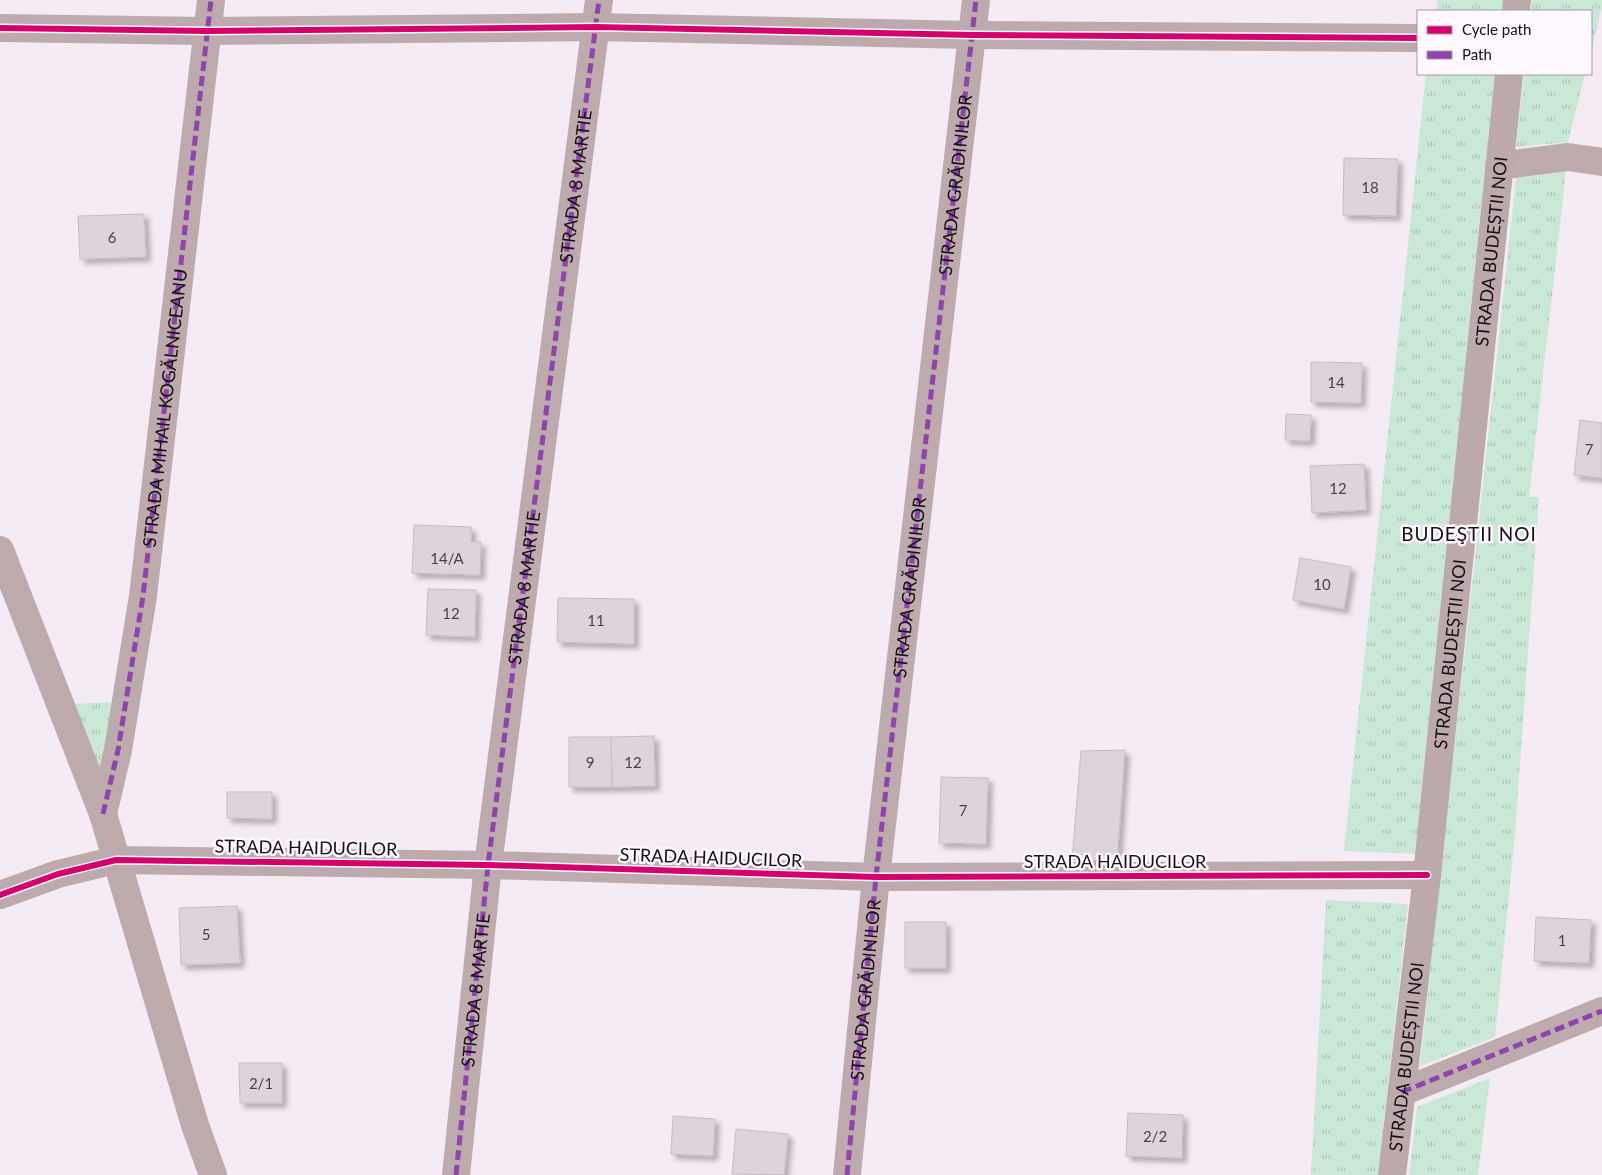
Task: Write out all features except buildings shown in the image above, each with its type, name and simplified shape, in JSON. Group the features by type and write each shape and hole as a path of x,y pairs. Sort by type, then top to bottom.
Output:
{"street":[{"name":"STRADA MIHAIL KOGĂLNICEANU","path":"103,814 118,750 143,596 211,0"},
{"name":"STRADA 8 MARTIE","path":"456,1175 488,865 599,0"},
{"name":"STRADA GRĂDINILOR","path":"846,1175 876,877 976,0"},
{"path":"0,28 207,31 596,27 972,35 1417,38"},
{"name":"STRADA BUDEȘTII NOI","path":"1392,1175 1427,875 1509,75"},
{"path":"1499,166 1568,157 1602,162"},
{"path":"0,550 103,814 195,1125 213,1175"},
{"name":"STRADA HAIDUCILOR","path":"0,895 58,874 116,860 488,865 876,877 1427,875"},
{"path":"1402,1092 1602,1012"}],"green space":[{"path":"1438,0 1504,0 1503,10 1436,10"},
{"path":"1532,0 1602,0 1592,47 1592,10 1531,10"},
{"path":"1426,75 1495,75 1415,854 1344,851"},
{"path":"1524,75 1585,75 1568,142 1516,147"},
{"path":"1566,172 1529,497 1539,497 1515,834 1495,1037 1420,1066 1516,178"},
{"path":"115,702 99,782 73,704"},
{"path":"1326,900 1408,904 1378,1175 1311,1175"},
{"path":"1490,1078 1478,1175 1409,1175 1417,1107"}],"marked path":[{"path":"103,814 118,750 143,596 211,0"},
{"path":"456,1175 488,865 599,0"},
{"path":"847,1175 876,877 976,0"},
{"path":"1402,1092 1602,1011"}],"cycle path":[{"path":"0,28 207,31 596,27 972,35 1417,38"},
{"path":"0,895 58,874 116,860 488,865 876,877 1427,875"}],"district":[{"name":"BUDEŞTII NOI","path":"1469,533"}]}
